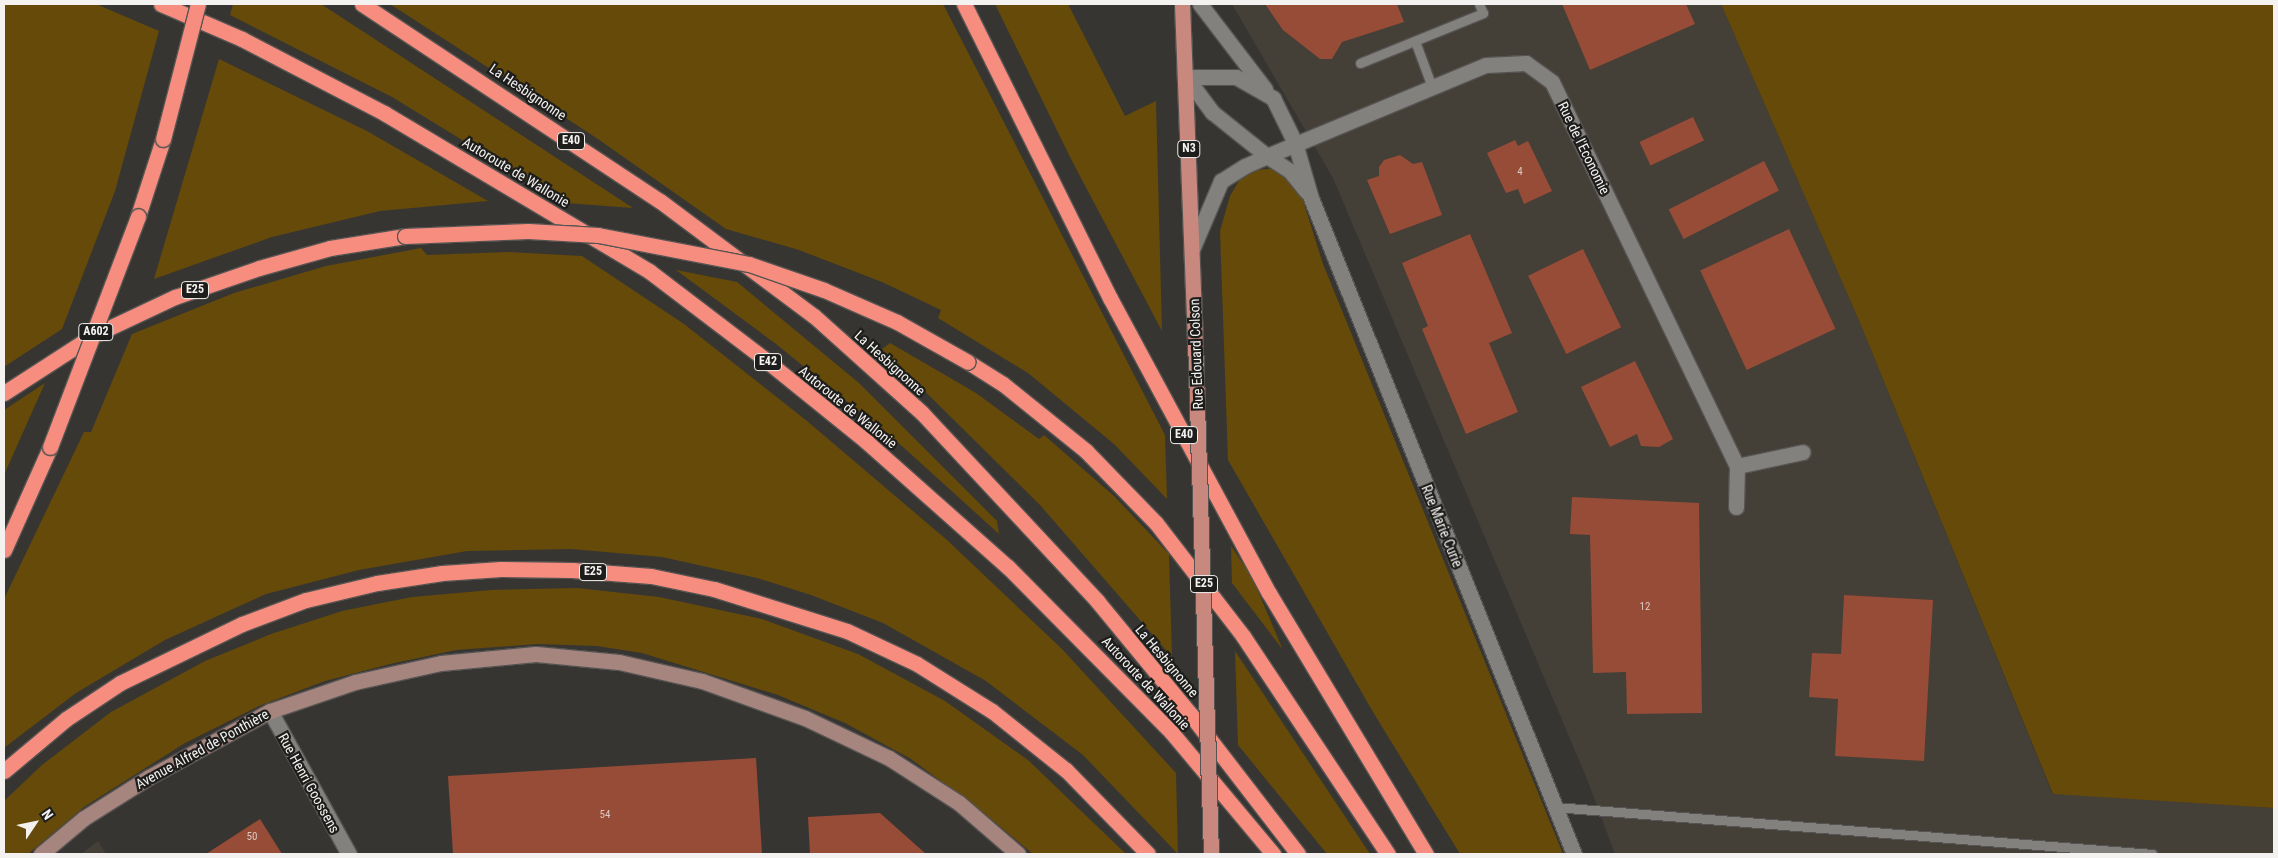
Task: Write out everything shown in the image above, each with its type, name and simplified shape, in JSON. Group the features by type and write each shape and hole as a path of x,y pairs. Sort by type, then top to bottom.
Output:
{"highway":[{"name":"Autoroute de Wallonie","path":"161,4 242,39 384,113 648,271 867,442 1008,567 1172,733 1274,854"},
{"name":"A602","path":"4,550 50,447 138,216 163,139 198,4"},
{"name":"La Hesbignonne","path":"362,4 660,201 814,316 922,413 1098,602 1191,715 1298,854"},
{"name":"E40","path":"964,4 1110,298 1264,584 1426,854"},
{"name":"E25","path":"4,393 92,336 175,297 259,268 330,248 405,236 519,231 598,235 749,264 824,290 897,322 1003,384 1086,451 1156,522 1243,636 1388,854"},
{"name":"E25","path":"4,771 66,719 120,683 242,624 306,600 376,583 442,574 501,569 572,570 651,576 714,589 847,631 917,664 992,711 1066,770 1148,854"}],"main road":[{"name":"Rue Edouard Colson","path":"1182,4 1192,248 1211,854"}],"street":[{"path":"1200,4 1273,98 1295,143 1311,198"},
{"name":"Rue de l'Economie","path":"1192,248 1221,181 1267,156 1281,153 1295,143 1486,65 1526,63 1552,82 1737,466 1736,507"},
{"path":"1186,77 1236,77 1273,98"},
{"path":"1186,77 1212,112 1290,172 1311,198"},
{"name":"Rue Marie Curie","path":"1311,198 1574,854"},
{"path":"1737,466 1803,452"},
{"name":"Avenue Alfred de Ponthière","path":"41,854 84,818 149,777 270,711 355,682 441,663 536,654 619,662 710,684 806,718 889,758 960,803 1018,854"},
{"name":"Rue Henri Goossens","path":"270,711 349,854"}],"lane":[{"path":"1360,63 1483,13 1480,4"},
{"path":"1415,41 1432,88"},
{"path":"1556,807 2152,854"}],"shaded area":[{"path":"4,4 96,4 159,31 115,191 62,329 4,367"},
{"path":"233,4 321,4 633,208 565,203 392,97 230,15"},
{"path":"390,4 943,4 1165,435 1167,499 1114,444 1028,373 938,318 941,310 882,282 799,250 726,229 595,137"},
{"path":"995,4 1068,4 1125,116 1156,101 1162,331 1072,161"},
{"path":"1232,4 1721,4 1860,323 2052,793 2274,808 2274,854 1615,854 1587,779 1333,178"},
{"path":"1721,4 2274,4 2274,808 2053,794 1860,323"},
{"path":"219,59 367,131 488,201 380,211 272,237 154,279"},
{"path":"1276,168 1300,191 1323,264 1563,854 1460,854 1373,712 1228,460 1220,231 1230,196 1240,179 1257,170"},
{"path":"421,248 427,255 508,252 582,256 684,324 807,421 947,540 1062,649 1176,773 1178,854 1083,755 986,681 883,623 811,595 757,578 662,557 571,549 467,551 359,570 266,594 165,640 76,693 4,748 4,599 84,432 91,432 132,334 234,293 326,266"},
{"path":"676,270 737,282 859,383 997,521 999,534 903,447 776,344"},
{"path":"890,343 976,393 1039,439 1044,435 1114,496 1169,554 1172,657 1040,505 882,349"},
{"path":"45,383 4,475 4,410"},
{"path":"1231,546 1252,577 1283,650 1232,583"},
{"path":"577,588 659,597 762,619 858,654 945,701 1028,760 1126,854 1033,854 984,813 911,759 845,723 778,695 642,653 597,646 537,644 456,650 390,664 325,681 259,706 185,743 84,807 28,854 4,854 4,801 42,765 111,712 205,661 271,634 342,611 412,597 491,590"},
{"path":"1235,651 1370,854 1327,854 1238,745"},
{"path":"98,841 106,854 81,854"}],"building":[{"path":"1265,4 1397,4 1404,22 1342,42 1332,59 1320,59 1283,30"},
{"path":"1562,4 1686,4 1695,24 1590,70"},
{"path":"1693,117 1704,141 1651,165 1640,142"},
{"path":"1515,140 1518,146 1528,141 1552,191 1524,204 1518,189 1506,193 1487,153"},
{"path":"1400,155 1413,164 1422,162 1442,215 1390,234 1367,180 1379,176 1379,167 1384,160"},
{"path":"1764,161 1779,190 1684,239 1669,210"},
{"path":"1789,229 1835,329 1747,370 1700,270"},
{"path":"1470,234 1512,333 1489,343 1518,412 1466,434 1422,329 1428,326 1402,263"},
{"path":"1583,249 1621,327 1566,354 1528,276"},
{"path":"1635,361 1673,439 1659,447 1641,446 1637,434 1610,447 1581,387"},
{"path":"1572,497 1699,503 1702,713 1627,714 1626,672 1593,673 1590,535 1570,534"},
{"path":"1844,595 1933,600 1924,761 1835,756 1838,699 1809,697 1812,653 1841,654"},
{"path":"756,758 762,854 453,854 448,776"},
{"path":"880,813 926,854 810,854 808,817"},
{"path":"260,819 282,854 206,854"}]}
